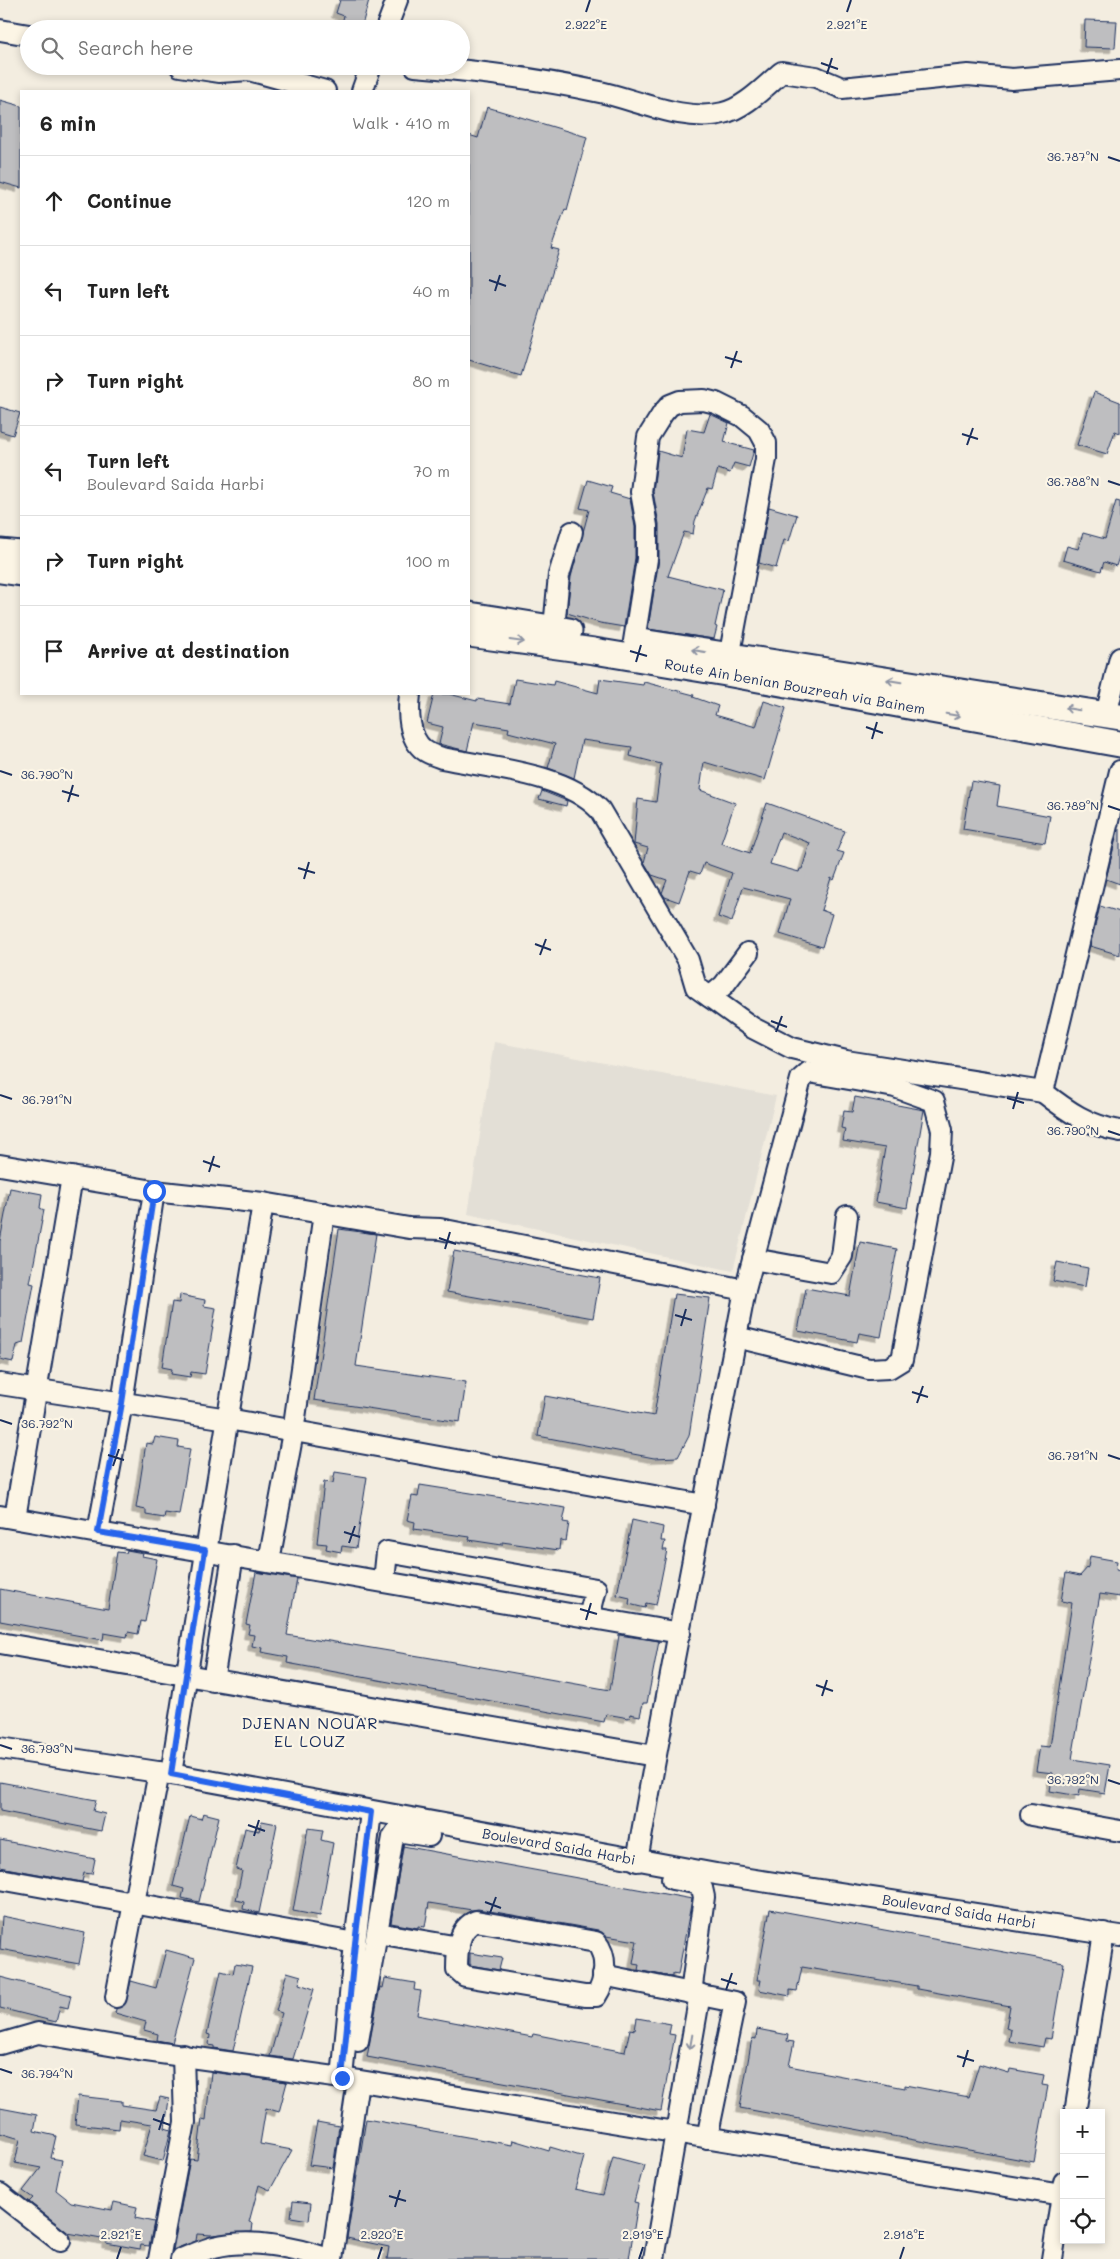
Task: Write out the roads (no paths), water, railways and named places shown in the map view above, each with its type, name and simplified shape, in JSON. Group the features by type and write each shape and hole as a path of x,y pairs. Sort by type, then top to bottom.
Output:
{"main road":[{"path":"0,552 20,554"},
{"path":"0,570 20,573"},
{"name":"Route Ain benian Bouzreah via Bainem","path":"470,615 634,641 728,664 1120,744"},
{"name":"Route Ain benian Bouzreah via Bainem","path":"470,634 594,651 728,664 1113,716"}],"street":[{"path":"389,20 397,0"},
{"path":"0,30 20,33"},
{"path":"470,71 601,92 681,114 703,116 722,114 735,109 782,72 816,77 842,88 968,75 1012,79 1120,70"},
{"path":"266,75 321,90"},
{"path":"362,90 368,75"},
{"path":"634,641 647,559 647,526 641,492 648,437 670,405 680,401 704,400 742,416 759,430 766,442 766,458 728,664"},
{"path":"554,628 559,575 572,532"},
{"path":"1113,716 1120,658"},
{"path":"410,695 409,707 412,730 419,745 429,753 442,758 545,779 565,785 590,800 600,810 688,960 696,987 753,1028 792,1048 846,1061 1043,1092 1071,1114 1086,1122 1120,1131"},
{"path":"1043,1092 1120,771"},
{"path":"710,997 724,985 748,953"},
{"path":"736,1337 869,1369 889,1368 902,1360 941,1152 942,1130 934,1101 895,1087 809,1072 792,1048"},
{"path":"637,1861 655,1756 745,1290 801,1079 809,1072"},
{"path":"0,1165 154,1191 262,1203 324,1212 409,1228 440,1229 745,1290"},
{"path":"72,1177 36,1390 7,1517 680,1633"},
{"path":"98,1532 122,1403 154,1191"},
{"path":"116,1997 134,1903 186,1676 262,1203"},
{"path":"269,1561 293,1432 324,1212"},
{"path":"753,1259 831,1273 842,1256 848,1216"},
{"path":"0,1384 228,1419 704,1505"},
{"path":"384,1581 387,1552 596,1589 589,1617"},
{"path":"213,1680 233,1555"},
{"path":"0,1643 655,1756"},
{"name":"Boulevard Saida Harbi","path":"0,1748 165,1773 637,1861 1112,1934"},
{"path":"350,2079 355,1943 371,1812"},
{"path":"1031,1815 1120,1831"},
{"path":"181,2259 214,2247 256,2243 308,2252 330,2259 350,2079 393,1837 397,1831 694,1883 702,1888 704,1897 695,1994 654,2259"},
{"path":"0,1878 355,1943"},
{"path":"476,1921 596,1942 602,1949 605,1958 603,1975 600,1990 596,1996 585,1996 465,1976 457,1969 461,1933 467,1924 476,1921"},
{"path":"377,1933 459,1947"},
{"path":"1076,2109 1112,1934"},
{"path":"603,1975 735,2002 707,2138"},
{"path":"0,2044 38,2033 139,2050 350,2079 707,2138 1060,2188"},
{"path":"164,2258 185,2122 183,2055"},
{"path":"0,2194 60,2242"},
{"path":"1052,2259 1061,2199"}],"district":[{"name":"DJENAN NOUAR EL LOUZ","path":"310,1731"}]}
